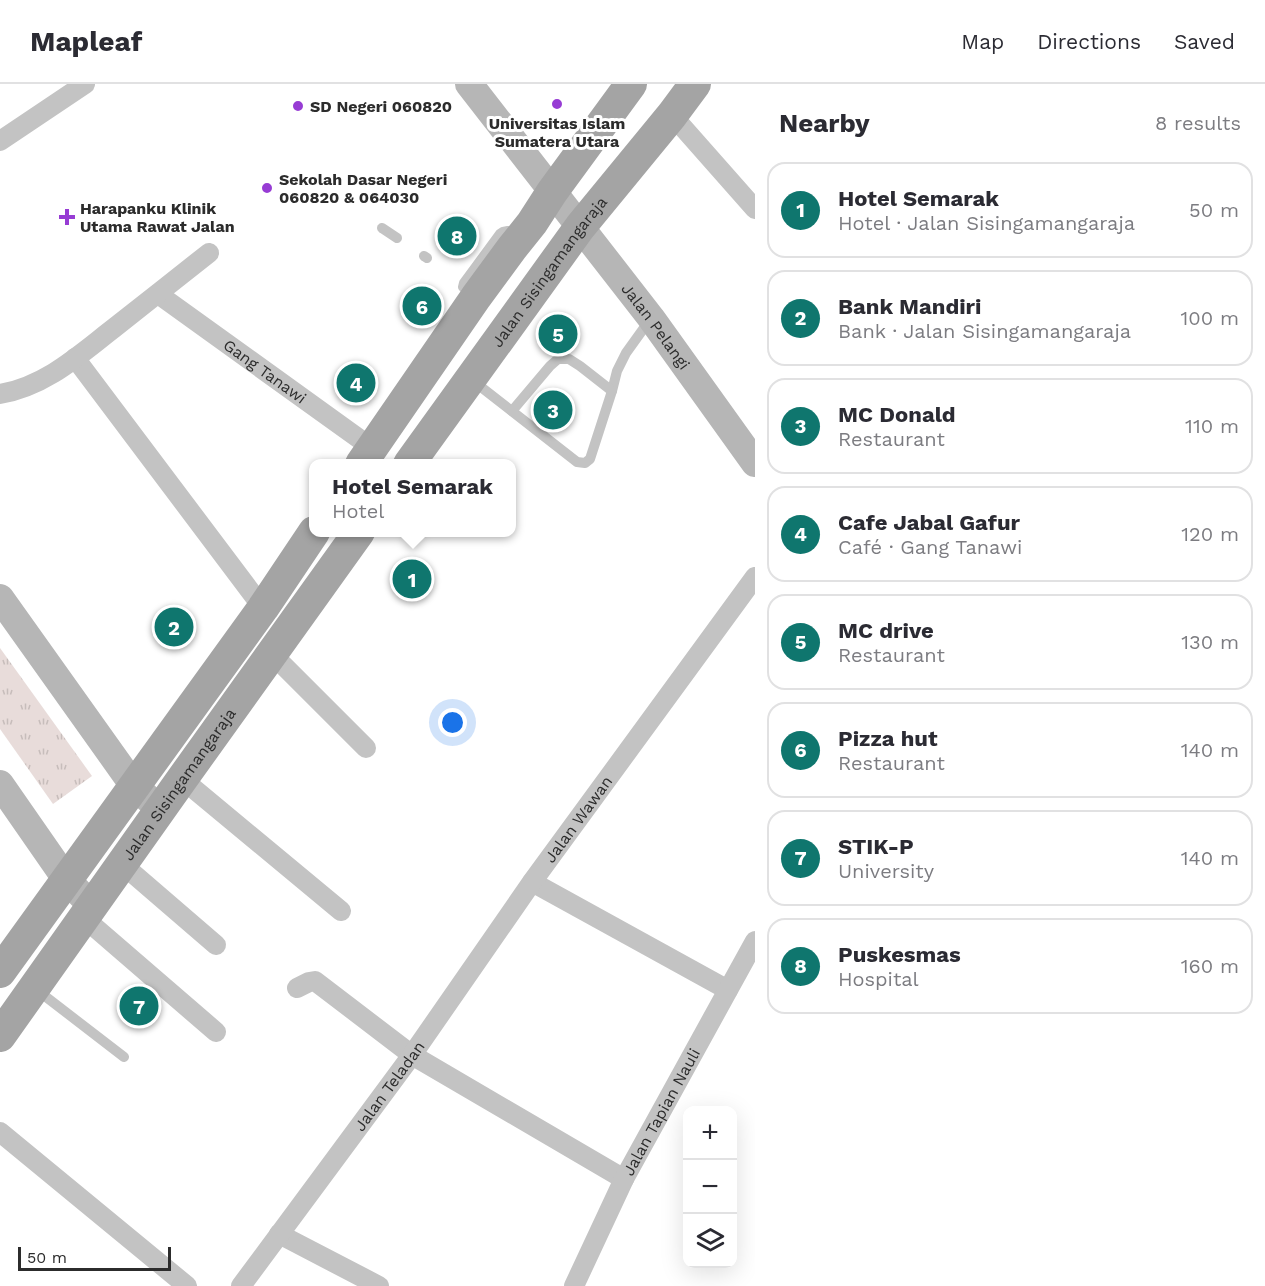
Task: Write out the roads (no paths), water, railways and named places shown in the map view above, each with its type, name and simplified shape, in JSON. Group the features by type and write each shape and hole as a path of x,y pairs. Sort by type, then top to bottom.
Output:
{"main road":[{"name":"Jalan Pelangi","path":"469,84 651,318 755,462"},
{"path":"366,456 467,287 512,248 631,84"},
{"name":"Jalan Sisingamangaraja","path":"413,459 580,227 672,115 694,84"},
{"name":"Jalan Sisingamangaraja","path":"0,972 263,608 311,537"},
{"name":"Jalan Sisingamangaraja","path":"0,1036 355,537"},
{"path":"0,598 134,786 161,810"},
{"path":"0,784 88,912"}],"street":[{"path":"0,141 85,84"},
{"path":"672,115 755,208"},
{"path":"0,394 14,392 43,380 75,358 209,253"},
{"name":"Gang Tanawi","path":"158,294 366,456"},
{"path":"75,358 263,608"},
{"name":"Jalan Wawan","path":"728,990 532,882 755,577"},
{"path":"272,654 366,748"},
{"path":"182,779 341,911"},
{"path":"122,864 216,945"},
{"name":"Jalan Teladan","path":"241,1286 412,1055 532,882"},
{"path":"88,912 216,1032"},
{"name":"Jalan Tapian Nauli","path":"574,1286 624,1179 755,941"},
{"path":"297,988 315,981 412,1055 624,1179"},
{"path":"0,1132 187,1286"},
{"path":"279,1233 379,1286"}],"lane":[{"path":"382,228 397,238"},
{"path":"470,378 577,462 585,462 590,459 617,371 626,353 651,318"},
{"path":"512,411 558,359 569,359 612,391"},
{"path":"34,987 124,1057"}],"place":[{"name":"Universitas Islam Sumatera Utara","path":"557,104"},
{"name":"SD Negeri 060820","path":"298,106"},
{"name":"Sekolah Dasar Negeri 060820 & 064030","path":"267,188"},
{"name":"Harapanku Klinik Utama Rawat Jalan","path":"67,217"},
{"name":"Puskesmas","path":"457,236"},
{"name":"Pizza hut","path":"422,306"},
{"name":"MC drive","path":"558,334"},
{"name":"Cafe Jabal Gafur","path":"356,383"},
{"name":"MC Donald","path":"553,410"},
{"name":"Hotel Semarak","path":"412,579"},
{"name":"Bank Mandiri","path":"174,627"},
{"name":"STIK-P","path":"139,1006"}]}
